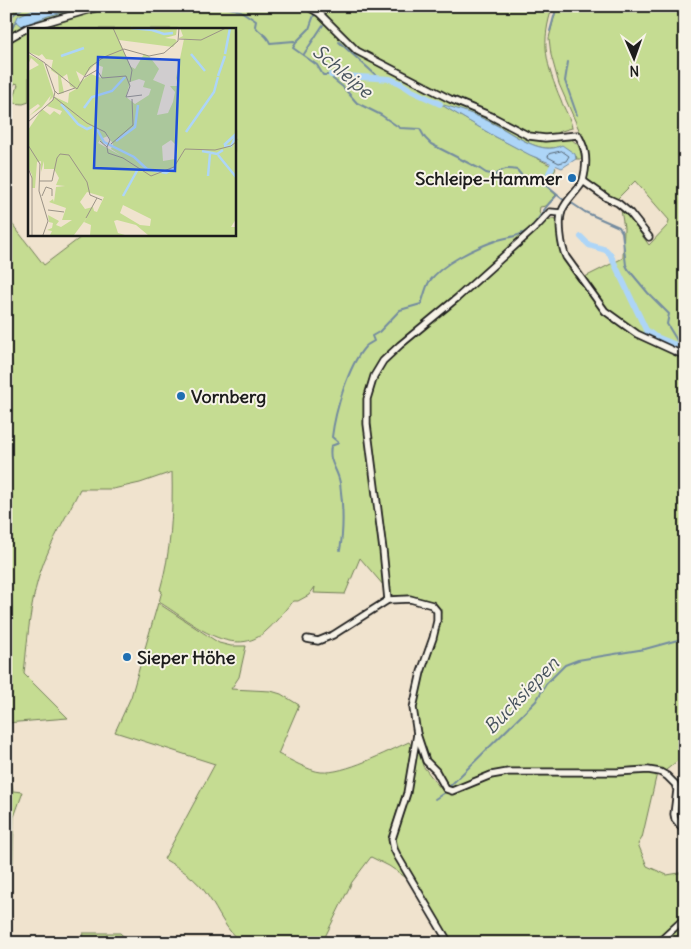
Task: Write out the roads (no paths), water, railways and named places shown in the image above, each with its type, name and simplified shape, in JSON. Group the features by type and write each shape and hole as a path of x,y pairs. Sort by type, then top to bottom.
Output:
{"street":[{"path":"6,40 27,28 102,6"},
{"path":"308,6 320,13 357,50 450,99 491,116 529,136 545,138 578,135 587,158 583,181 561,213 562,248 566,257 601,306 618,322 637,334 685,356"},
{"path":"583,181 607,198 618,203 630,213 649,236"},
{"path":"388,600 367,424 367,399 374,376 383,361 400,345 457,298 522,240 550,212 561,213"},
{"path":"307,639 318,641 333,634 388,600 410,600 432,605 437,611 437,621 421,672 413,708 426,761 438,775 443,786 450,790 491,775 508,772 617,772 648,770 660,772 675,784 677,790 675,819 685,831"},
{"path":"418,734 407,793 393,834 393,844 398,857 449,943"},
{"path":"658,943 685,918"}],"water":[{"path":"40,6 85,6 48,16 22,26 16,21 18,16"},
{"path":"440,104 481,118 536,146 554,148 562,145 575,154 576,159 562,168 530,155"}],"waterway":[{"name":"Schleipe","path":"6,20 25,6"},
{"name":"Schleipe","path":"222,6 241,11 256,21 255,26 267,37 270,43 294,41 296,43 293,48 317,65 323,75 331,75 357,103 381,115 400,128 420,129 431,144 486,173 496,175 506,169 517,170 523,177 541,182 565,201"},
{"path":"550,31 557,6"},
{"path":"296,42 309,29 314,15"},
{"path":"6,32 11,30 16,21"},
{"path":"304,54 323,25"},
{"path":"339,42 378,77"},
{"path":"568,62 565,81 577,115"},
{"path":"331,75 390,79 440,104"},
{"path":"548,175 553,165"},
{"name":"Schleipe","path":"544,184 545,180"},
{"path":"340,550 343,525 341,491 339,478 330,452 331,446 339,443 332,437 336,415 343,390 359,355 366,346 374,341 372,336 379,332 400,310 421,304 426,287 442,268 480,247 525,232 534,225 557,195"},
{"name":"Schleipe","path":"570,202 585,212 619,227 622,232 628,269 669,314 667,324 681,347 685,349"},
{"path":"581,237 589,245 606,250 610,254 646,330 654,336 681,347"},
{"name":"Bucksiepen","path":"450,786 536,701 546,684 565,665 578,660 645,649 685,638"},
{"name":"Bucksiepen","path":"435,799 444,793"}],"place":[{"name":"Schleipe-Hammer","path":"572,178"},
{"name":"Vornberg","path":"181,396"},
{"name":"Sieper Höhe","path":"127,657"}]}
